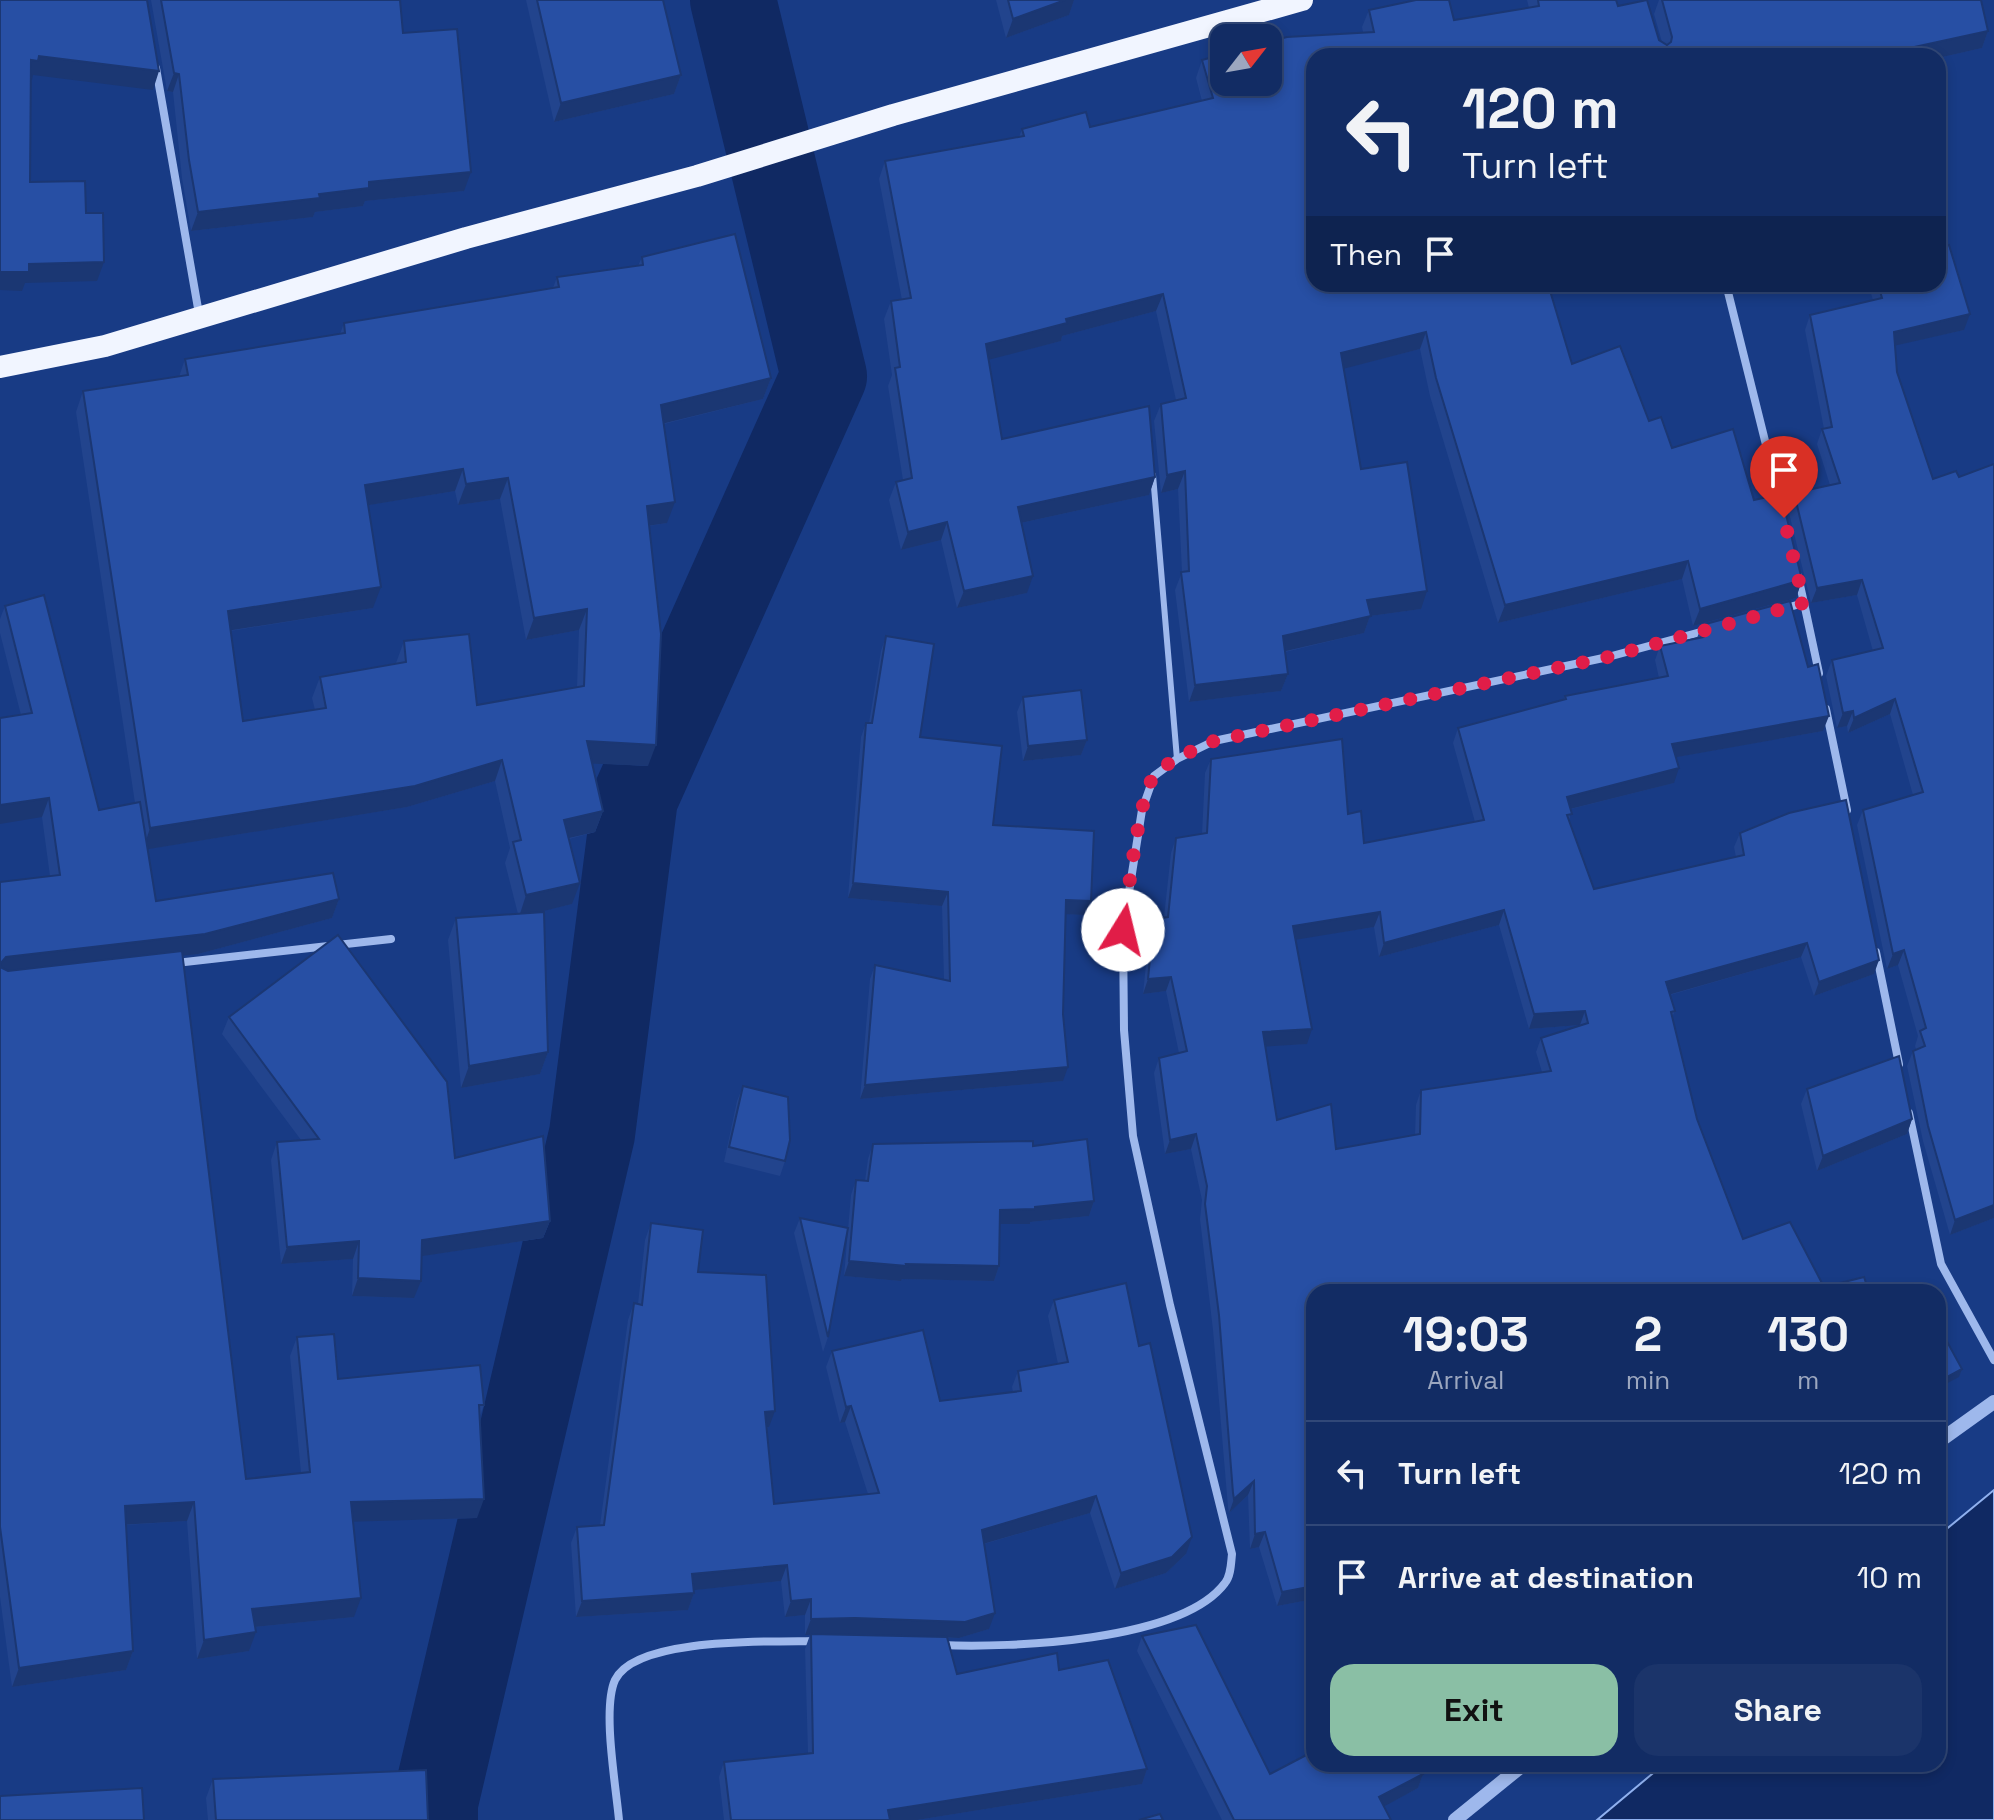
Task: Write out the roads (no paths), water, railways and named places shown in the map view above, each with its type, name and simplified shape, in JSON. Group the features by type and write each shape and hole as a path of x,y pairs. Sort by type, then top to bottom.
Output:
{"highway":[{"path":"0,367 105,346 466,238 697,176 893,115 1302,0"}],"street":[{"path":"155,60 199,317"},
{"path":"1728,292 1783,513"},
{"path":"1797,573 1820,680"},
{"path":"1774,611 1804,603"},
{"path":"937,1644 980,1646 1065,1642 1130,1630 1186,1612 1212,1597 1227,1581 1232,1554 1170,1305 1133,1136 1124,1030 1123,930 1142,810 1154,776 1177,759 1214,741 1608,657 1714,628"},
{"path":"1823,695 1849,818"},
{"path":"172,964 391,939"},
{"path":"1874,941 1903,1080"},
{"path":"1906,1095 1941,1264 1994,1360"},
{"path":"1946,1436 1994,1402"},
{"path":"619,1820 609,1707 616,1679 632,1661 695,1645 834,1641"},
{"path":"1455,1820 1514,1772"}],"lane":[{"path":"1152,465 1177,759"}],"water":[{"path":"1994,1490 1994,1820 1597,1820 1654,1772 1946,1772 1946,1529"}],"waterway":[{"path":"435,1820 435,1803 592,1134 635,798 824,376 733,0"}]}
